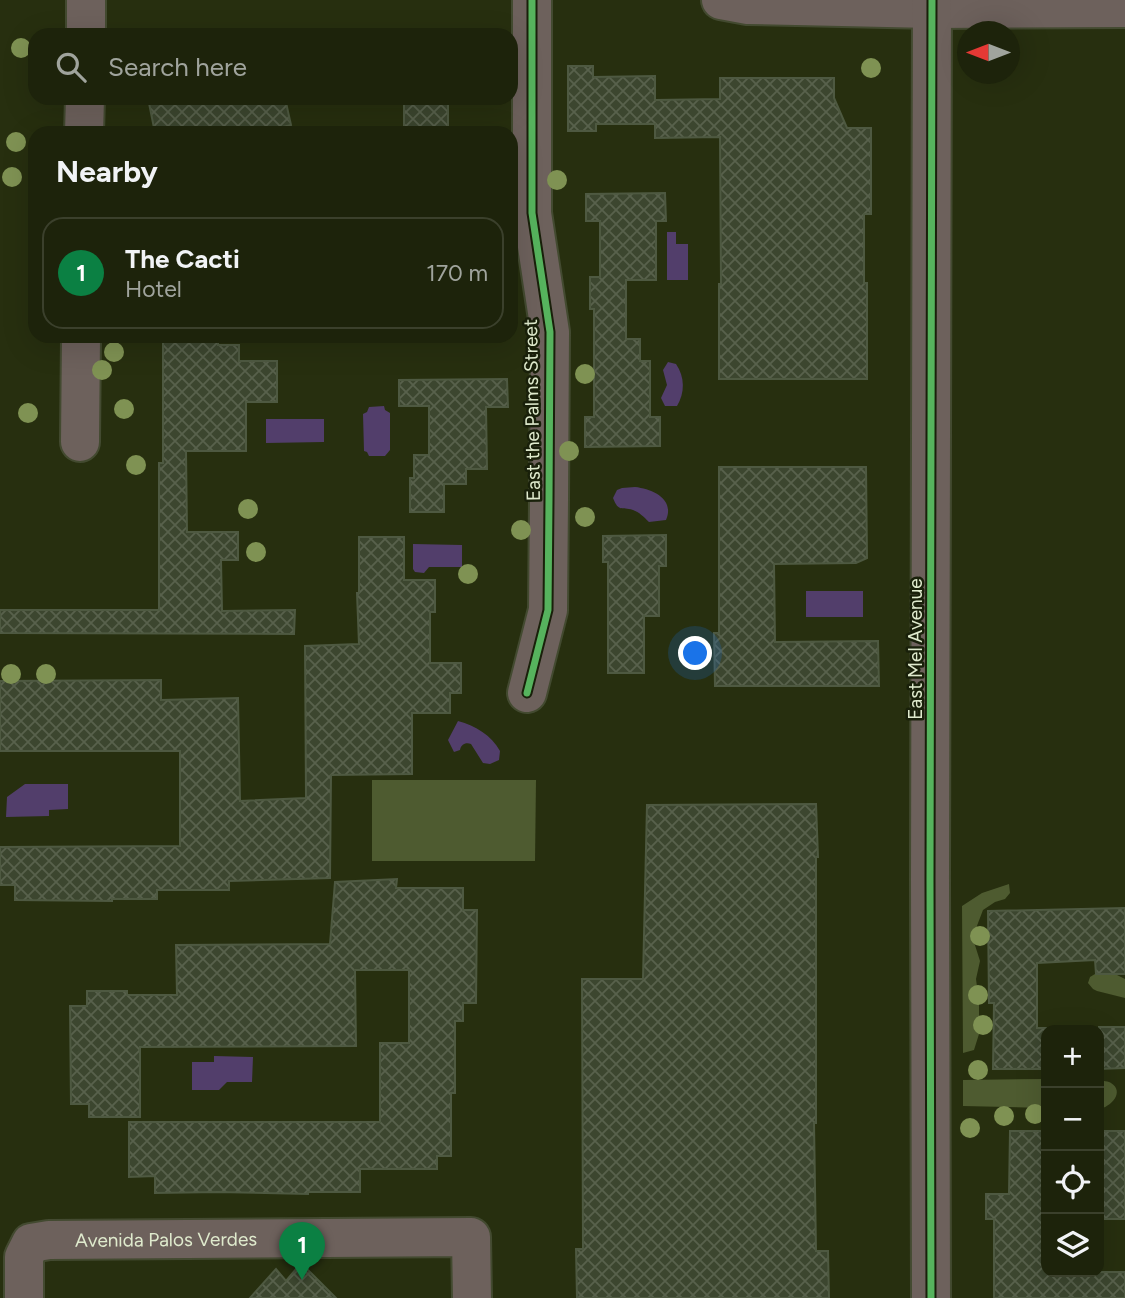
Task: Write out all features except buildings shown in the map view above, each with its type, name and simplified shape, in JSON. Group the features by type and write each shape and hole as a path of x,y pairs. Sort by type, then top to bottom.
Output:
{"street":[{"path":"86,0 86,28"},
{"name":"East the Palms Street","path":"527,693 548,610 549,500 550,332 532,213 532,0"},
{"path":"721,0 748,5 932,4 1125,8"},
{"name":"East Mel Avenue","path":"931,1298 932,4"},
{"path":"84,126 85,105"},
{"path":"80,442 81,343"},
{"name":"Avenida Palos Verdes","path":"24,1298 24,1257 31,1243 49,1240 471,1237 472,1298"}],"green space":[{"path":"372,780 536,780 535,861 372,861"},
{"path":"1009,884 1010,893 1005,899 983,910 975,931 974,942 980,961 976,979 979,1034 974,1050 963,1053 962,906 982,893"},
{"path":"1095,974 1115,974 1125,979 1125,998 1093,989 1088,983 1090,977"},
{"path":"1041,1079 1041,1108 963,1106 963,1080"},
{"path":"1104,1081 1111,1083 1117,1091 1112,1102 1104,1108"}],"shaded area":[{"path":"667,232 676,232 676,244 688,244 688,280 667,280"},
{"path":"668,362 676,364 682,380 677,406 665,406 661,398 667,385 663,370"},
{"path":"384,406 390,413 390,450 385,456 369,456 364,451 363,414 369,407"},
{"path":"266,419 324,419 324,442 266,443"},
{"path":"635,487 661,496 667,506 666,520 649,522 635,511 617,506 613,498 617,490"},
{"path":"413,544 462,545 462,567 429,567 424,573 415,572"},
{"path":"806,591 863,591 863,617 806,617"},
{"path":"458,721 477,728 488,736 500,751 499,760 490,764 483,763 469,743 454,752 448,740"},
{"path":"25,784 68,784 68,809 49,810 49,816 6,817 7,797"},
{"path":"214,1056 253,1057 252,1082 227,1082 219,1090 192,1090 192,1062 214,1062"}],"cycle path":[{"path":"527,693 548,610 549,500 550,332 532,213 532,0"},
{"path":"931,1298 932,0"}],"place":[{"name":"The Cacti","path":"302,1280"}]}
